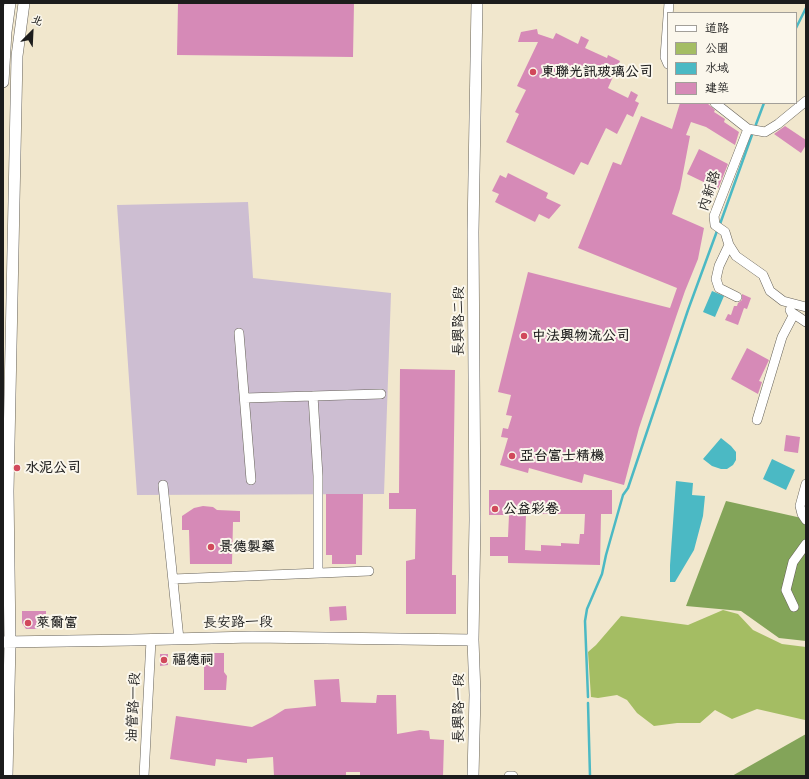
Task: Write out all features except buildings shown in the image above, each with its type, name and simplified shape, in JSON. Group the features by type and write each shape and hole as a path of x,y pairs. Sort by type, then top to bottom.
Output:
{"street":[{"path":"3,82 6,32 10,3"},
{"path":"7,776 6,504 17,56 24,3"},
{"name":"長興路二段","path":"474,640 475,520 473,232 477,3"},
{"path":"667,30 665,57 667,62"},
{"path":"716,104 748,129 765,132 778,124 806,101"},
{"name":"內新路","path":"748,129 714,216 715,224 724,232 729,245 736,256 763,275 770,291 783,301 806,307"},
{"path":"729,245 719,266 716,279 719,288 737,297"},
{"path":"788,303 791,312 806,322"},
{"path":"757,420 782,337 794,314"},
{"path":"239,332 251,480"},
{"path":"245,398 381,394"},
{"path":"313,396 318,476 318,573"},
{"path":"806,484 800,506 802,514 806,520"},
{"path":"163,485 179,639"},
{"path":"794,607 786,590 793,562 806,544"},
{"path":"173,579 369,571"},
{"name":"長安路一段","path":"7,642 252,637 474,640"},
{"name":"油管路一段","path":"144,776 151,640"},
{"name":"長興路一段","path":"473,776 475,695 474,640"}],"shaded area":[{"path":"248,202 253,278 391,293 384,494 137,495 117,205"}],"green space":[{"path":"726,501 806,519 806,641 779,638 741,611 686,606"},
{"path":"723,610 738,614 753,630 782,644 806,647 805,720 757,709 732,719 715,710 700,723 677,723 654,726 637,713 627,700 617,695 598,698 591,697 588,652 621,616 688,625"},
{"path":"806,734 806,776 732,776"}],"water":[{"path":"712,291 724,296 715,317 703,312"},
{"path":"721,438 736,452 736,460 733,465 727,469 712,466 703,459"},
{"path":"772,459 795,470 786,490 763,479"},
{"path":"676,481 693,483 692,495 705,496 703,516 694,550 675,582 670,582 670,565"}],"waterway":[{"path":"797,26 806,8"},
{"path":"755,127 764,104"},
{"path":"720,224 753,132"},
{"path":"588,697 585,621 587,609 602,574 623,495 628,488 688,310 717,231"},
{"path":"588,703 590,776"}],"place":[{"name":"東聯光訊玻璃公司","path":"533,72"},
{"name":"中法興物流公司","path":"524,336"},
{"name":"亞台富士精機","path":"512,456"},
{"name":"水泥公司","path":"17,468"},
{"name":"公益彩卷","path":"495,509"},
{"name":"景德製藥","path":"211,547"},
{"name":"萊爾富","path":"28,623"},
{"name":"福德祠","path":"164,660"}]}
